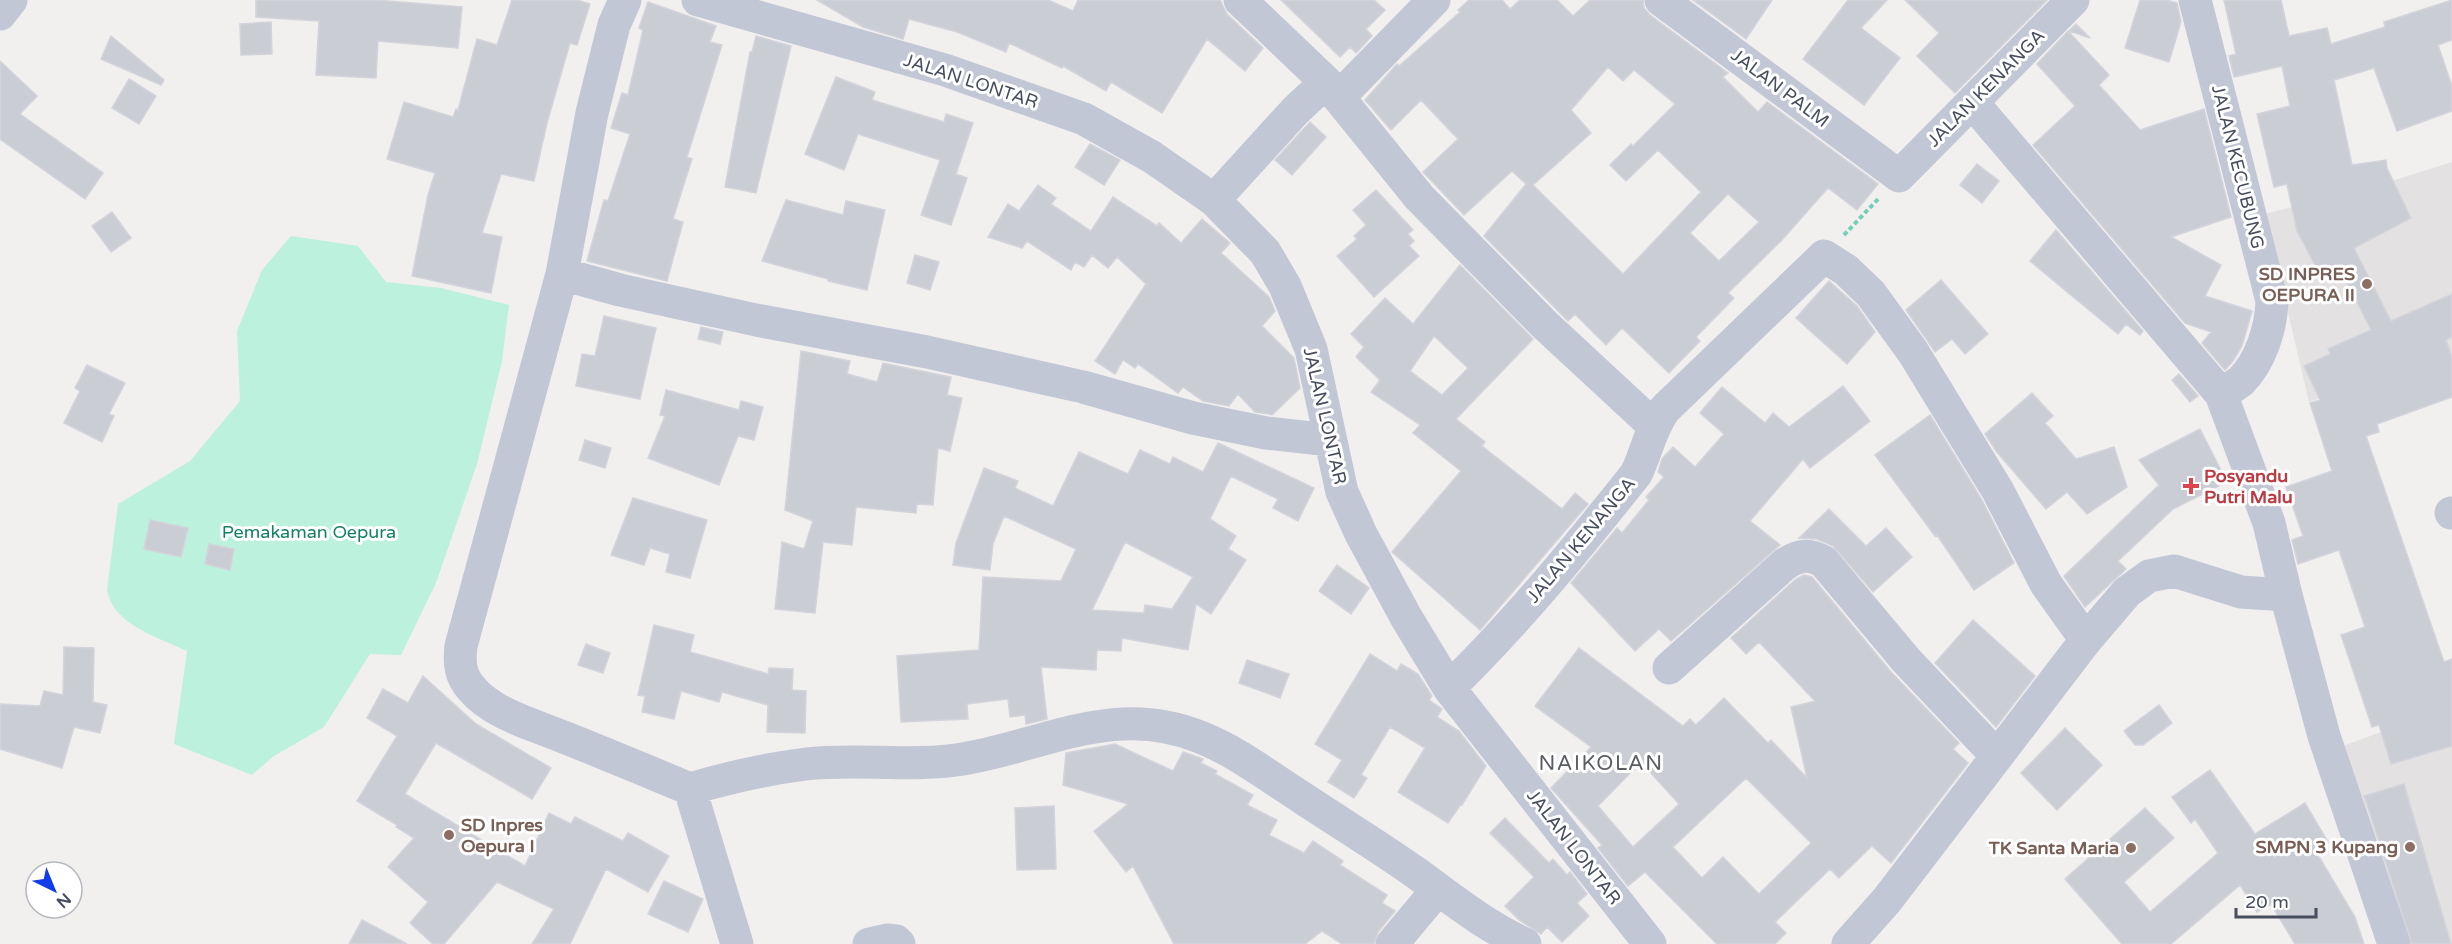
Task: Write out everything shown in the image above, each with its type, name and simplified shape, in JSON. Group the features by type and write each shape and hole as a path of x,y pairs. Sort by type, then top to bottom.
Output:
{"street":[{"path":"0,14 11,0"},
{"path":"625,0 614,25 592,113 562,274 460,646 459,660 462,676 472,690 497,708 690,789 718,781 807,764 919,763 956,760 1005,750 1085,728 1130,722 1172,727 1200,737 1235,754 1386,852 1477,917 1525,944"},
{"name":"JALAN LONTAR","path":"698,0 945,70 1084,119 1152,157 1214,200 1265,252 1285,286 1311,349 1322,389 1330,440 1342,492 1361,534 1406,617 1449,688 1650,944"},
{"path":"1240,0 1332,89 1419,197 1545,326 1654,426"},
{"path":"1214,200 1296,110 1332,89 1434,0"},
{"name":"JALAN PALM","path":"1661,0 1899,176"},
{"name":"JALAN KECUBUNG","path":"2195,0 2272,301 2268,330 2253,363 2241,381 2221,394"},
{"name":"JALAN KENANGA","path":"1899,176 2068,2"},
{"path":"1972,102 2221,394 2269,523 2324,736 2394,944"},
{"path":"1824,256 1859,281 1913,352 1998,491 2046,584 2086,640"},
{"name":"JALAN KENANGA","path":"1449,688 1517,617 1636,474 1654,426 1665,409 1824,256"},
{"path":"562,274 620,290 744,317 927,352 1038,377 1193,418 1266,433 1330,440"},
{"path":"1670,668 1785,564 1798,556 1813,556 1824,562 1906,660 1997,756"},
{"path":"1848,944 1887,900 2086,640 2127,592 2150,576 2174,572 2241,592 2286,595"},
{"path":"690,789 737,944"},
{"path":"1392,944 1438,889"},
{"path":"869,944 887,940 896,941 899,944"}],"path":[{"path":"1824,256 1899,176"}],"shaded area":[{"name":"SD INPRES OEPURA II","path":"2452,162 2452,353 2309,402 2265,214 2382,184"},
{"name":"SMPN 3 Kupang","path":"2452,706 2452,944 2403,944 2332,750"}],"green space":[{"name":"Pemakaman Oepura","path":"291,236 358,246 386,282 441,288 509,305 502,361 477,464 436,583 401,655 370,654 324,727 274,756 252,775 174,744 187,651 127,621 111,602 107,590 118,504 190,461 240,401 237,331 262,270"}],"building":[{"path":"256,0 375,0 462,7 458,48 378,41 376,78 316,75 319,21 256,17"},
{"path":"512,0 577,0 590,4 577,45 570,43 547,123 534,181 501,174 482,233 502,237 491,293 412,276 428,195 435,173 387,159 404,102 453,117 456,109 458,110 477,39 497,45"},
{"path":"817,0 1048,0 1073,11 1078,0 1220,0 1227,14 1263,48 1245,71 1207,39 1162,113 1111,82 1106,91 1063,66 1062,68 1009,43 1006,52 957,32 909,19 903,39 863,27"},
{"path":"1281,0 1374,0 1385,10 1366,29 1372,36 1356,53 1350,47 1340,57"},
{"path":"1469,0 1502,0 1510,9 1520,0 1557,0 1573,16 1590,0 1643,0 1644,8 1650,15 1728,73 1723,77 1758,112 1767,102 1878,184 1857,210 1828,188 1781,241 1728,293 1734,298 1696,337 1700,341 1669,373 1622,328 1606,345 1575,314 1568,321 1484,236 1526,184 1512,171 1464,215 1423,172 1458,139 1421,100 1391,130 1365,100 1397,64 1399,66 1460,12 1458,10","holes":["1608,67 1623,81 1634,70 1675,104 1633,146 1631,144 1610,165 1626,181 1658,150 1701,192 1623,274 1533,185 1591,133 1571,110","1728,194 1759,222 1719,261 1690,233"]},
{"path":"1693,0 1772,0 1746,39"},
{"path":"1848,0 1887,0 1861,28 1900,58 1864,105 1803,59"},
{"path":"1905,0 2047,0 1955,93 1917,56 1939,33"},
{"path":"2140,0 2166,0 2177,3 2181,22 2169,62 2125,48"},
{"path":"2224,0 2281,0 2289,36 2327,28 2331,44 2385,27 2384,22 2452,0 2452,40 2438,45 2452,86 2452,111 2397,131 2374,68 2334,80 2352,165 2386,160 2387,168 2411,218 2354,248 2391,321 2452,294 2452,337 2446,340 2452,357 2452,397 2377,424 2379,432 2366,436 2444,662 2452,659 2452,746 2391,764 2379,725 2372,727 2341,635 2365,627 2339,550 2298,564 2292,540 2303,536 2286,487 2332,471 2310,403 2320,400 2304,366 2330,354 2328,349 2371,330 2341,271 2323,280 2297,231 2287,184 2274,187 2257,114 2290,106 2282,66 2234,77 2229,56 2236,54"},
{"path":"648,2 716,26 710,42 722,45 687,157 692,159 673,219 683,222 667,281 587,261 604,200 608,201 630,134 611,128 622,93 628,95 643,30 639,28"},
{"path":"271,22 272,54 241,55 240,24"},
{"path":"2076,24 2090,38 2069,31"},
{"path":"2068,31 2109,75 2099,85 2140,130 2204,109 2231,217 2171,237 2221,265 2205,296 2252,311 2242,346 2225,370 2202,343 2211,332 2185,323 2033,145 2075,106 2037,64"},
{"path":"111,36 164,80 161,85 101,59"},
{"path":"756,36 791,46 756,193 725,187 750,52 752,52"},
{"path":"0,61 37,96 20,114 103,173 85,199 0,139"},
{"path":"836,77 875,92 872,100 944,122 946,114 973,123 956,174 967,178 951,225 921,215 940,160 858,134 844,170 805,154"},
{"path":"129,79 156,96 139,124 112,108"},
{"path":"1310,122 1326,137 1292,175 1275,160"},
{"path":"1090,144 1120,160 1104,185 1075,167"},
{"path":"1977,164 1999,181 1982,203 1960,185"},
{"path":"1038,185 1056,198 1051,204 1091,231 1113,197 1157,226 1159,223 1181,243 1202,219 1230,243 1221,253 1269,297 1275,311 1262,326 1294,358 1300,388 1272,415 1255,412 1238,394 1229,406 1203,401 1183,387 1178,393 1138,364 1135,368 1123,360 1115,374 1095,361 1146,284 1117,257 1108,268 1092,255 1084,267 1075,262 1071,270 1027,241 1022,248 988,237 1008,204 1019,211"},
{"path":"1376,190 1413,230 1408,234 1414,241 1409,246 1419,256 1374,297 1337,256 1357,239 1354,236 1366,225 1353,210"},
{"path":"786,200 843,215 846,201 885,210 867,290 762,261"},
{"path":"112,212 131,238 111,252 92,226"},
{"path":"2056,230 2143,331 2140,335 2126,324 2118,334 2030,261"},
{"path":"915,255 939,262 930,290 907,283"},
{"path":"1460,265 1533,339 1456,419 1485,442 1482,446 1562,509 1575,493 1588,504 1480,630 1392,552 1461,471 1413,433 1420,425 1371,392 1380,380 1356,357 1364,347 1351,334 1385,298 1413,324","holes":["1434,336 1468,368 1442,395 1410,371"]},
{"path":"1941,280 1988,334 1965,354 1952,339 1935,352 1906,310"},
{"path":"1829,281 1857,306 1875,332 1847,364 1796,318"},
{"path":"604,316 656,328 640,399 576,386 582,354 595,356"},
{"path":"701,327 723,332 720,344 698,339"},
{"path":"801,351 850,361 847,374 877,382 883,363 951,377 947,395 962,398 950,451 938,448 933,505 917,504 916,513 856,507 852,545 823,542 815,613 775,609 782,542 804,549 813,521 785,510"},
{"path":"87,365 125,383 109,414 114,416 102,442 64,423 80,391 75,388"},
{"path":"2179,374 2198,396 2190,402 2172,380"},
{"path":"1843,386 1870,421 1810,468 1803,459 1750,521 1780,545 1671,641 1659,629 1635,651 1571,583 1617,528 1622,533 1649,500 1646,497 1664,477 1658,472 1662,459 1673,447 1695,467 1724,434 1700,413 1722,387 1765,423 1773,413 1789,427"},
{"path":"666,390 739,410 741,401 763,407 754,440 738,436 719,485 648,458 665,416 660,415"},
{"path":"2032,393 2053,416 2045,423 2076,459 2114,447 2127,487 2087,514 2067,492 2046,509 1996,451 1985,434"},
{"path":"1930,415 1982,500 2014,563 1974,590 1937,535 1935,536 1875,455"},
{"path":"2200,429 2227,482 2173,509 2118,561 2126,569 2085,607 2064,576 2159,485 2139,460"},
{"path":"585,440 611,448 605,468 579,460"},
{"path":"1218,443 1314,488 1298,521 1273,508 1278,499 1231,476 1210,519 1236,536 1228,549 1246,560 1211,614 1196,604 1188,650 1122,638 1121,651 1097,650 1096,670 1041,667 1047,719 1026,724 1025,715 1010,717 1008,699 967,704 968,719 901,722 897,656 979,650 983,577 1061,581 1076,549 1004,516 993,544 990,570 953,565 956,543 984,468 1018,481 1015,488 1053,506 1079,452 1128,474 1140,450 1170,464 1173,457 1203,472","holes":["1125,542 1193,577 1172,609 1145,605 1144,613 1092,610"]},
{"path":"633,498 707,520 690,578 666,572 670,554 650,548 644,565 611,555"},
{"path":"1829,509 1866,546 1886,528 1912,557 1873,592 1833,546 1817,539 1799,538"},
{"path":"150,520 188,528 181,557 144,549"},
{"path":"209,544 234,549 230,570 205,564"},
{"path":"1337,565 1369,588 1351,614 1319,591"},
{"path":"1804,575 1812,577 1892,673 1959,743 1953,749 1968,763 1891,863 1872,846 1839,878 1830,869 1775,922 1786,933 1775,944 1717,944 1645,872 1628,886 1598,848 1602,845 1551,788 1591,747 1535,706 1579,648 1683,726 1690,719 1696,725 1724,698 1768,743 1771,740 1807,778 1791,707 1815,701 1759,642 1746,654 1731,638 1796,579","holes":["1641,762 1679,804 1633,847 1598,806","1746,778 1811,843 1759,894 1723,857 1702,878 1673,847"]},
{"path":"1973,620 2035,676 1996,727 1935,663"},
{"path":"654,625 694,635 690,652 768,674 769,668 793,669 792,690 806,691 805,733 767,732 768,705 722,692 719,702 681,691 674,719 642,712 645,696 638,695"},
{"path":"586,644 610,653 603,673 578,665"},
{"path":"64,647 94,648 93,702 107,705 100,733 74,727 62,768 0,749 0,704 40,706 44,691 63,695"},
{"path":"1370,654 1397,671 1401,664 1418,674 1432,696 1429,700 1442,709 1437,717 1459,731 1486,766 1448,823 1398,792 1425,748 1390,727 1361,775 1367,778 1354,798 1328,782 1342,760 1315,744"},
{"path":"1247,660 1289,674 1280,698 1239,683"},
{"path":"423,676 476,724 551,768 532,799 436,743 405,794 525,866 549,813 571,824 575,817 623,841 628,833 669,856 648,892 606,869 570,944 532,944 554,909 497,882 444,944 433,944 410,923 428,902 388,867 414,838 357,801 397,736 367,718 383,689 408,703"},
{"path":"2159,705 2172,723 2143,745 2135,745 2124,731"},
{"path":"2065,728 2102,765 2057,810 2021,773"},
{"path":"1115,744 1173,771 1183,752 1203,759 1201,763 1217,771 1215,774 1253,795 1247,805 1277,820 1269,835 1304,853 1313,841 1343,861 1340,865 1387,895 1382,903 1395,911 1378,932 1374,944 1342,944 1322,931 1305,944 1174,944 1133,866 1126,872 1094,831 1128,804 1063,785 1066,753"},
{"path":"2210,770 2255,834 2305,803 2328,842 2315,850 2355,917 2364,944 2295,944 2271,904 2257,912 2240,885 2171,944 2122,944 2065,879 2145,808 2174,838 2124,882 2150,912 2218,853 2195,819 2191,823 2172,797"},
{"path":"2404,784 2451,944 2412,944 2364,796"},
{"path":"1054,806 1056,869 1017,870 1015,808"},
{"path":"1505,818 1549,863 1553,859 1567,875 1570,872 1587,894 1577,903 1589,916 1562,942 1547,927 1541,934 1519,920 1505,906 1534,877 1490,833"},
{"path":"664,881 703,899 688,932 648,914"},
{"path":"362,920 407,944 349,944"}],"place":[{"name":"SD INPRES OEPURA II","path":"2367,284"},
{"name":"Posyandu Putri Malu","path":"2191,486"},
{"name":"SD Inpres Oepura I","path":"449,835"},
{"name":"SMPN 3 Kupang","path":"2410,847"},
{"name":"TK Santa Maria","path":"2131,848"}],"district":[{"name":"NAIKOLAN","path":"1601,763"}]}
